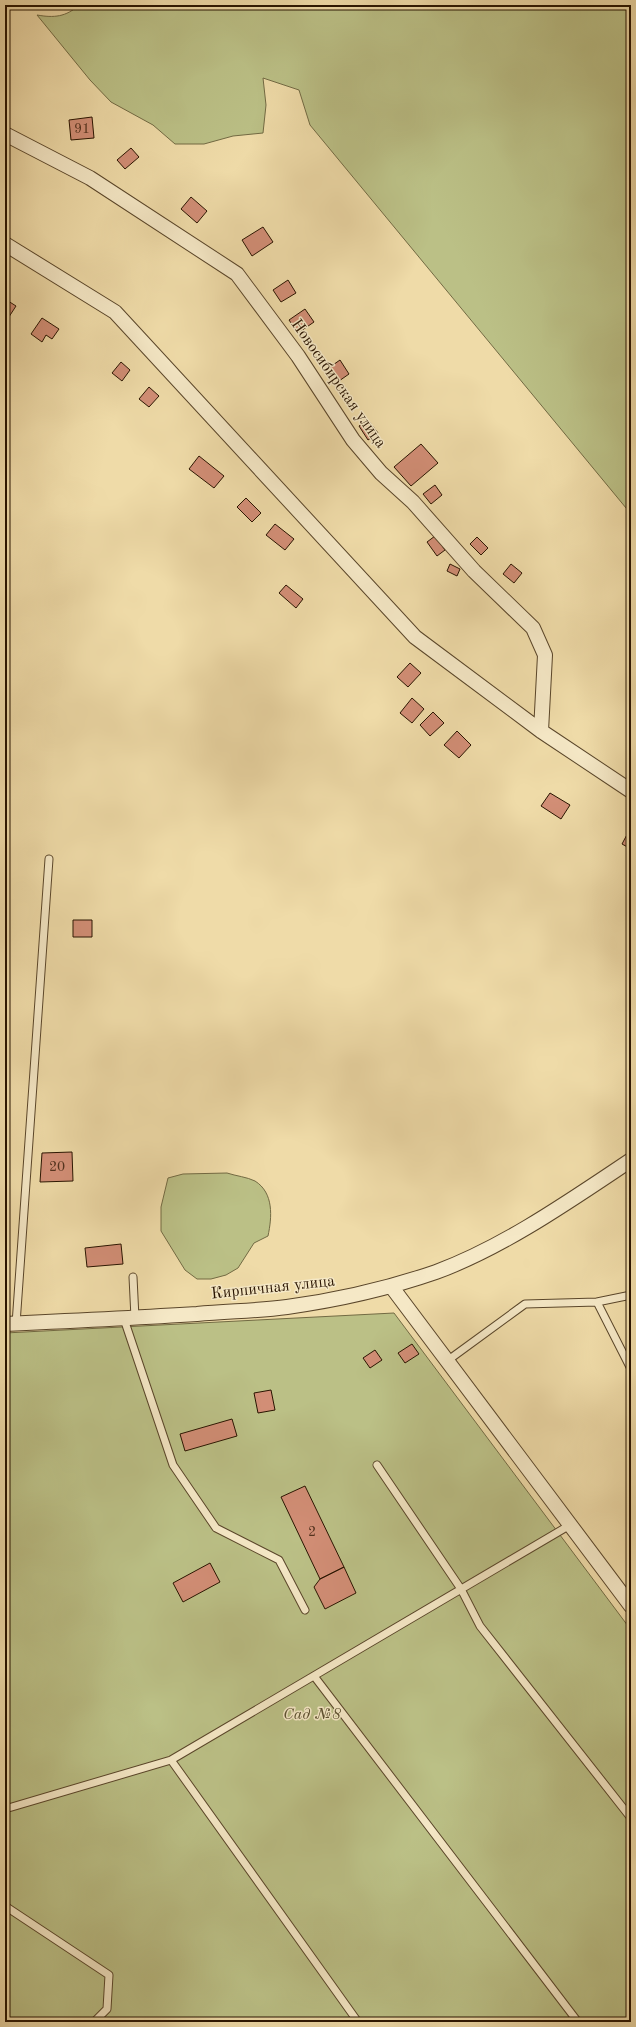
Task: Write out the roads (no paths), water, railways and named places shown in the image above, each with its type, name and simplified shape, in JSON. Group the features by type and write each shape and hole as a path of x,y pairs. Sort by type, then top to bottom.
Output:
{"street":[{"name":"Новосибирская улица","path":"5,134 90,178 237,274 298,356 353,440 381,472 413,502 474,571 533,628 545,655 541,730"},
{"path":"5,244 115,312 415,637 541,730 631,791"},
{"name":"Кирпичная улица","path":"11,1324 129,1318 286,1307 340,1299 391,1286 437,1272 480,1253 565,1204 631,1160"},
{"path":"391,1286 631,1606"}],"lane":[{"path":"11,1324 49,859"},
{"path":"134,1277 129,1318 173,1465 216,1528 279,1560 305,1610"},
{"path":"447,1361 525,1304 597,1302 631,1295"},
{"path":"597,1302 631,1369"},
{"path":"377,1465 461,1589 480,1626 631,1818"},
{"path":"5,1809 171,1760 570,1525"},
{"path":"314,1676 578,2022"},
{"path":"171,1760 358,2022"},
{"path":"5,1906 109,1975 107,2009 94,2022"}],"park label":[{"name":"Сад №8","path":"312,1715"}]}
